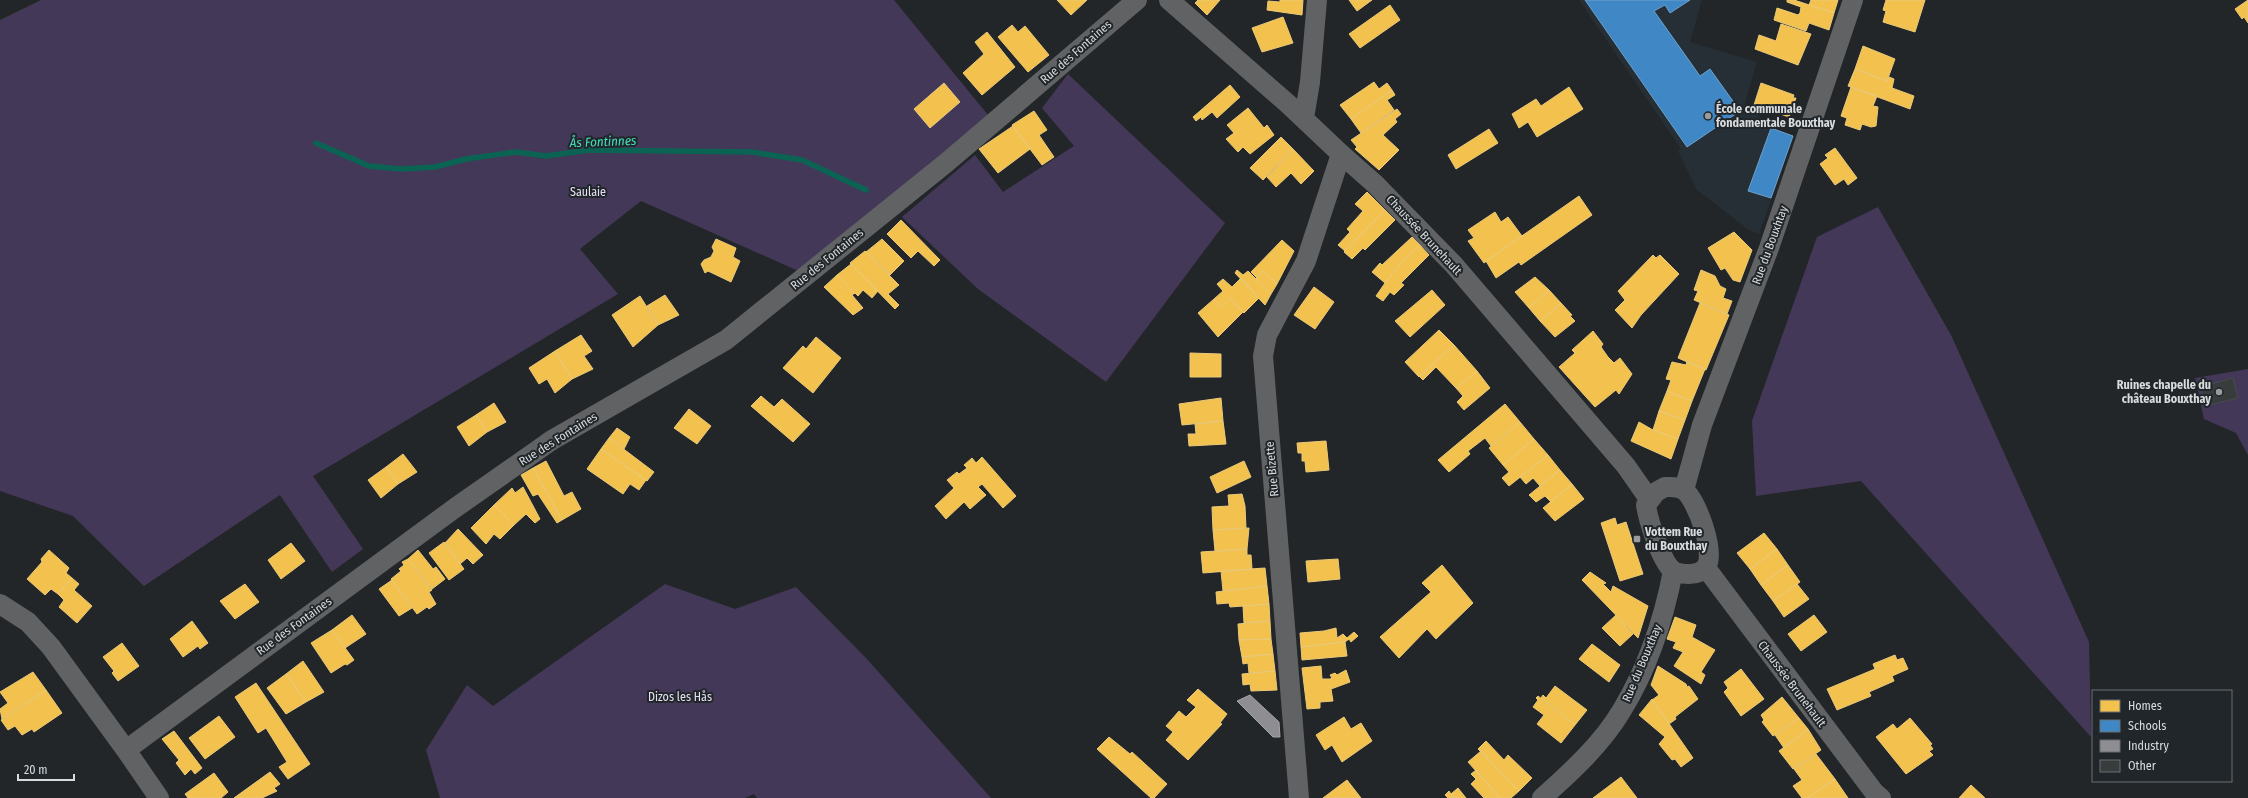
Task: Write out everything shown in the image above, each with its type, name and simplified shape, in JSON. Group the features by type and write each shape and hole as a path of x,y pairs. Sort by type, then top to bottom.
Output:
{"street":[{"name":"Rue des Fontaines","path":"126,750 455,508 552,440 726,340 946,163 1137,0"},
{"name":"Chaussée Brunehault","path":"1169,0 1304,118 1375,184 1454,265 1626,466 1649,499"},
{"path":"1304,118 1310,82 1317,0"},
{"name":"Rue du Bouxhtay","path":"1684,490 1702,425 1769,248 1853,0"},
{"name":"Rue Bizette","path":"1299,798 1263,356 1267,335 1306,261 1341,154"},
{"path":"1665,487 1674,487 1684,490 1693,499 1708,541 1710,557 1706,568 1696,574 1683,574 1673,571 1665,561 1647,512 1646,505 1649,499 1656,492 1665,487"},
{"name":"Chaussée Brunehault","path":"1706,568 1874,792 1881,798"},
{"name":"Rue du Bouxthay","path":"1542,798 1600,741 1622,710 1639,677 1667,603 1673,571"},
{"path":"0,604 28,622 51,647 159,798"}],"shaded area":[{"name":"École communale fondamentale Bouxthay","path":"1579,0 1702,0 1690,42 1757,62 1745,103 1751,105 1765,126 1794,136 1759,234 1749,230 1697,190 1678,151 1681,149"}],"green space":[{"name":"Saulaie","path":"41,0 894,0 988,115 805,274 641,201 580,249 618,294 313,476 363,549 332,572 280,495 144,586 73,516 0,491 0,20"},
{"path":"1068,74 1225,223 1106,382 978,289 902,217 975,155 1003,192 1074,146 1042,108"},
{"path":"1878,207 1951,335 2089,642 2091,737 1861,481 1756,496 1752,421 1817,237"},
{"path":"2248,369 2248,455 2236,433 2204,419 2195,378"},
{"name":"Dizos les Hås","path":"665,584 735,609 796,587 866,658 991,798 757,798 754,794 745,798 440,798 426,750 467,685 493,706"}],"building: Homes":[{"path":"1057,0 1087,0 1071,15"},
{"path":"1198,0 1220,0 1207,15 1195,3"},
{"path":"1280,0 1303,0 1302,15 1267,10 1268,1 1280,2"},
{"path":"1349,0 1372,0 1357,11"},
{"path":"1787,0 1794,0 1834,13 1829,30 1809,23 1806,31 1774,20 1777,8 1798,15 1800,13 1801,7 1787,2"},
{"path":"1811,0 1838,0 1834,13 1809,5"},
{"path":"1886,0 1925,0 1915,32 1883,22 1886,11 1883,10"},
{"path":"2248,0 2248,23 2244,17 2242,19 2235,9"},
{"path":"1390,5 1400,20 1360,48 1349,34"},
{"path":"1283,17 1293,43 1262,52 1252,28"},
{"path":"1781,24 1811,34 1798,65 1755,49 1759,35 1776,41"},
{"path":"1012,25 1018,32 1025,26 1049,55 1028,72 998,37"},
{"path":"987,32 1015,67 982,95 963,73 984,54 975,42"},
{"path":"1863,46 1895,59 1887,81 1855,69"},
{"path":"1855,69 1887,81 1889,77 1894,79 1892,88 1914,96 1910,109 1848,86"},
{"path":"1374,82 1379,89 1387,83 1392,90 1351,119 1340,105"},
{"path":"944,83 960,102 930,128 914,109"},
{"path":"1761,83 1794,95 1793,98 1796,98 1789,117 1754,105"},
{"path":"1230,85 1240,97 1217,118 1212,112 1202,120 1201,117 1196,121 1193,117"},
{"path":"1569,87 1583,109 1537,137 1528,122 1519,128 1512,114 1536,99 1541,106"},
{"path":"1851,87 1877,96 1873,106 1878,107 1876,126 1871,127 1862,124 1860,130 1845,125 1847,118 1841,116"},
{"path":"1392,90 1395,95 1387,100 1394,110 1361,133 1351,119"},
{"path":"1248,108 1264,128 1267,125 1274,135 1250,154 1243,147 1238,152 1226,139 1234,133 1227,125"},
{"path":"1397,109 1401,114 1395,119 1397,122 1383,135 1399,150 1379,170 1355,149 1357,147 1351,140"},
{"path":"1034,111 1047,130 1039,135 1054,157 1042,165 1012,125"},
{"path":"1013,126 1030,149 998,173 979,149"},
{"path":"1489,129 1498,143 1456,169 1448,155"},
{"path":"1281,137 1293,149 1263,180 1250,168"},
{"path":"1835,148 1857,178 1848,185 1844,179 1835,185 1820,164 1828,158 1825,155"},
{"path":"1293,149 1314,171 1301,184 1291,173 1276,187 1267,177"},
{"path":"1367,192 1385,210 1345,251 1338,245 1350,232 1347,229 1363,211 1355,204"},
{"path":"1579,196 1592,215 1521,265 1519,262 1496,278 1486,261"},
{"path":"1385,210 1395,220 1365,250 1363,248 1352,259 1344,252"},
{"path":"1495,212 1501,222 1508,217 1522,236 1484,263 1468,241 1474,238 1468,230"},
{"path":"901,220 940,260 934,266 918,251 911,258 887,234"},
{"path":"1734,232 1752,250 1740,282 1733,280 1725,268 1721,270 1708,248"},
{"path":"1412,237 1420,245 1401,263 1385,283 1372,272 1380,263 1382,265"},
{"path":"716,239 736,248 733,257 740,261 731,282 708,271 705,273 701,264 704,260 711,257 714,251 712,247"},
{"path":"882,239 904,261 890,275 866,252"},
{"path":"1282,240 1294,251 1277,284 1263,271 1257,278 1251,272"},
{"path":"1420,245 1429,255 1401,283 1404,285 1394,295 1390,292 1383,301 1376,296 1401,263"},
{"path":"865,251 899,285 888,294 899,305 895,309 850,263"},
{"path":"1653,255 1656,258 1660,255 1679,274 1641,315 1632,328 1615,310 1625,300 1618,291"},
{"path":"851,264 878,291 872,298 863,290 858,296 837,275"},
{"path":"1237,270 1243,275 1248,271 1271,294 1265,305 1235,273"},
{"path":"1701,270 1715,276 1720,286 1726,289 1723,298 1732,301 1727,314 1694,300 1698,291 1694,290"},
{"path":"1263,271 1277,284 1271,294 1256,279"},
{"path":"837,275 855,293 852,295 863,308 853,315 824,287"},
{"path":"1535,277 1549,290 1529,308 1515,292"},
{"path":"1241,278 1259,298 1244,313 1230,298 1221,307 1214,299 1223,291 1217,284 1223,279 1232,287"},
{"path":"1314,287 1334,302 1315,329 1294,315"},
{"path":"1432,290 1445,305 1410,337 1395,321"},
{"path":"1549,290 1561,303 1540,321 1529,308"},
{"path":"665,295 679,315 658,325 647,306"},
{"path":"640,296 658,325 633,347 612,315"},
{"path":"1230,298 1243,312 1218,337 1198,313 1214,299 1221,307"},
{"path":"1561,303 1572,315 1570,316 1575,321 1555,337 1540,321"},
{"path":"1700,303 1729,315 1706,370 1678,358"},
{"path":"1439,330 1454,345 1419,377 1405,362"},
{"path":"1593,331 1603,344 1601,347 1608,357 1614,363 1620,358 1632,374 1619,394 1616,390 1595,407 1559,367 1575,353 1572,350"},
{"path":"581,335 592,351 584,356 593,369 572,379 555,351"},
{"path":"816,337 841,358 813,393 783,368 803,346 806,349"},
{"path":"1454,345 1477,371 1456,388 1436,367 1423,380 1419,376"},
{"path":"555,351 572,379 555,393 547,379 539,384 529,368"},
{"path":"1190,353 1221,354 1221,377 1190,377"},
{"path":"1687,361 1705,369 1692,401 1667,391 1671,380 1666,379 1672,362 1686,365"},
{"path":"1477,371 1490,388 1464,410 1457,402 1463,396 1456,388"},
{"path":"1667,391 1692,401 1685,420 1659,411"},
{"path":"761,396 774,407 782,399 810,424 793,442 751,406"},
{"path":"1221,398 1223,421 1182,425 1179,404"},
{"path":"494,403 506,422 487,432 476,415"},
{"path":"1505,404 1520,422 1491,446 1485,438 1468,451 1470,454 1449,472 1438,460"},
{"path":"689,409 711,426 697,444 674,428"},
{"path":"1659,411 1685,420 1678,439 1653,430"},
{"path":"476,415 487,432 469,446 457,427"},
{"path":"1223,421 1226,444 1189,446 1188,434 1196,434 1195,424"},
{"path":"1520,422 1534,439 1503,465 1489,448"},
{"path":"1639,422 1653,430 1678,439 1671,459 1631,441"},
{"path":"617,428 630,437 624,449 609,438"},
{"path":"609,438 654,472 647,481 601,449"},
{"path":"1534,439 1548,455 1509,486 1502,478 1509,472 1503,465"},
{"path":"1326,441 1329,470 1306,472 1305,461 1302,461 1302,453 1298,453 1297,443"},
{"path":"601,449 646,480 639,490 630,484 623,494 587,469"},
{"path":"403,454 417,472 398,484 386,467"},
{"path":"1548,455 1560,470 1540,486 1533,478 1526,484 1520,477"},
{"path":"982,457 1016,496 1003,508 982,484 978,487 986,495 970,509 964,502 946,519 935,506 954,488 947,480 957,472 959,474 967,468 964,465 972,458 976,463"},
{"path":"546,461 564,496 572,492 581,509 562,520 533,468"},
{"path":"1244,461 1251,477 1217,493 1210,477"},
{"path":"386,467 398,484 381,498 368,480"},
{"path":"533,468 562,520 557,523 538,494 533,496 521,475"},
{"path":"1560,470 1572,484 1551,502 1545,496 1536,502 1529,495"},
{"path":"1572,484 1584,499 1555,521 1543,508"},
{"path":"523,487 540,519 535,523 526,514 514,525 494,505 512,488 515,493"},
{"path":"1242,494 1245,506 1246,528 1213,530 1212,507 1229,506 1228,495"},
{"path":"494,505 514,525 500,539 494,534 486,544 471,528"},
{"path":"1615,518 1617,525 1626,522 1643,574 1620,581 1601,523"},
{"path":"1249,528 1247,549 1215,551 1213,530"},
{"path":"458,529 483,555 473,564 467,558 460,564 445,543"},
{"path":"1764,533 1777,549 1750,569 1737,553"},
{"path":"444,542 464,569 449,580 429,553"},
{"path":"291,543 305,561 281,579 268,560"},
{"path":"1247,549 1247,555 1251,555 1252,569 1203,573 1201,552"},
{"path":"1777,549 1788,565 1761,585 1750,569"},
{"path":"49,550 69,568 66,573 72,578 58,594 51,589 45,595 27,579 42,562 41,559"},
{"path":"418,550 433,569 436,567 445,579 432,589 408,559"},
{"path":"408,559 432,590 429,592 436,604 429,609 427,607 417,614 391,579 401,571 399,569 404,565 402,562"},
{"path":"1338,559 1340,579 1308,582 1306,561"},
{"path":"1442,565 1473,603 1436,639 1427,629 1399,658 1380,637 1431,592 1422,583"},
{"path":"1788,565 1800,582 1773,601 1761,585"},
{"path":"1265,568 1267,586 1223,591 1221,571"},
{"path":"1590,572 1606,583 1603,584 1611,592 1613,586 1648,606 1638,638 1582,580"},
{"path":"72,578 79,584 74,590 92,606 77,623 59,607 64,600 58,594"},
{"path":"392,580 412,608 399,616 379,589"},
{"path":"245,584 259,602 235,619 220,601"},
{"path":"1797,584 1809,599 1784,617 1773,601"},
{"path":"1267,586 1269,604 1230,607 1229,603 1217,604 1216,592"},
{"path":"1269,604 1270,621 1244,623 1243,606"},
{"path":"352,615 366,634 345,648 332,630"},
{"path":"1616,615 1633,634 1620,646 1602,628"},
{"path":"1814,615 1827,632 1801,651 1788,634"},
{"path":"1675,617 1696,625 1692,637 1715,650 1701,672 1705,675 1701,684 1674,666 1683,652 1673,648 1676,642 1667,639"},
{"path":"192,621 208,643 200,649 198,646 183,657 170,639"},
{"path":"1270,621 1271,639 1239,640 1238,624"},
{"path":"1336,628 1337,638 1343,634 1347,638 1354,632 1358,636 1351,642 1349,639 1345,642 1301,647 1300,633 1324,631"},
{"path":"332,630 354,660 331,673 311,643"},
{"path":"1271,639 1273,654 1242,657 1239,640"},
{"path":"1345,642 1347,656 1302,660 1301,647"},
{"path":"122,643 139,666 118,681 112,673 114,671 103,657"},
{"path":"1592,644 1620,665 1609,682 1579,659"},
{"path":"1273,654 1275,671 1249,673 1248,663 1243,664 1242,657"},
{"path":"1895,655 1897,660 1903,658 1908,669 1892,676 1894,681 1869,692 1871,696 1837,710 1827,689 1875,669 1873,664"},
{"path":"303,661 324,692 306,702 286,674"},
{"path":"1321,666 1322,679 1330,679 1332,678 1330,675 1335,673 1337,675 1346,670 1350,682 1331,689 1333,701 1320,702 1320,708 1307,709 1302,668"},
{"path":"1658,666 1686,684 1687,687 1689,686 1698,699 1675,717 1676,719 1669,724 1652,700 1659,695 1651,685"},
{"path":"1741,669 1764,699 1741,716 1724,692 1728,688 1724,682"},
{"path":"1275,671 1277,690 1251,691 1250,684 1243,685 1242,674"},
{"path":"33,672 46,690 2,719 0,709 8,703 0,692"},
{"path":"286,674 306,702 286,714 267,688"},
{"path":"256,683 310,764 288,779 279,767 287,762 266,728 258,733 235,697"},
{"path":"1555,686 1587,710 1575,725 1541,698 1543,695 1546,698"},
{"path":"1198,689 1227,714 1220,723 1222,724 1188,760 1166,740 1173,732 1166,726 1179,711 1186,717 1196,707 1187,700"},
{"path":"46,690 62,713 34,732 32,729 22,735 15,726 8,730 1,720"},
{"path":"1538,696 1575,725 1561,743 1537,724 1544,715 1533,707 1538,700 1536,698"},
{"path":"1782,697 1799,718 1773,736 1762,722 1764,720 1761,715"},
{"path":"1652,699 1693,758 1681,767 1675,759 1672,760 1659,744 1665,737 1639,715"},
{"path":"219,716 235,737 205,759 189,738"},
{"path":"1344,717 1351,729 1361,723 1372,741 1342,762 1332,745 1325,750 1316,735"},
{"path":"1799,718 1808,729 1784,748 1775,735"},
{"path":"1910,718 1932,744 1930,745 1933,749 1929,751 1933,755 1906,774 1876,737 1893,724 1897,729"},
{"path":"1808,729 1821,750 1793,769 1779,751"},
{"path":"174,731 202,768 195,774 191,769 185,775 176,763 179,760 162,739"},
{"path":"1109,737 1130,754 1132,752 1167,784 1154,798 1151,798 1097,749"},
{"path":"1486,741 1504,760 1508,755 1532,778 1519,791 1478,749"},
{"path":"1481,751 1519,791 1511,798 1500,798 1468,762"},
{"path":"1816,754 1835,779 1807,798 1802,798 1793,786 1802,780 1794,769"},
{"path":"1476,770 1500,798 1484,798 1471,784 1476,779 1471,774"},
{"path":"270,772 280,784 274,788 277,791 262,798 234,798"},
{"path":"214,773 228,792 221,798 188,798 185,794"},
{"path":"1621,777 1637,798 1593,798"},
{"path":"1835,779 1848,798 1807,798"},
{"path":"1347,780 1361,798 1323,798"},
{"path":"1971,785 1985,798 1959,798"},
{"path":"1458,788 1466,798 1454,798 1451,794"},
{"path":"1449,791 1454,798 1448,798 1445,795"}],"building: Schools":[{"path":"1585,0 1690,0 1670,13 1665,5 1654,11 1700,76 1710,69 1740,111 1687,147"},
{"path":"1771,128 1793,136 1771,198 1748,191"}],"building: Industry":[{"path":"1250,695 1279,722 1280,737 1273,737 1237,701"}],"building: Other":[{"name":"Ruines chapelle du château Bouxthay","path":"2233,378 2238,398 2205,406 2201,387"}],"waterway":[{"name":"Ås Fontinnes","path":"316,143 369,166 401,169 435,167 466,159 516,152 546,156 589,150 752,152 802,160 866,190"}],"place":[{"name":"École communale fondamentale Bouxthay","path":"1708,116"},
{"name":"Ruines chapelle du château Bouxthay","path":"2219,392"},
{"name":"Vottem Rue du Bouxthay","path":"1637,539"}]}
